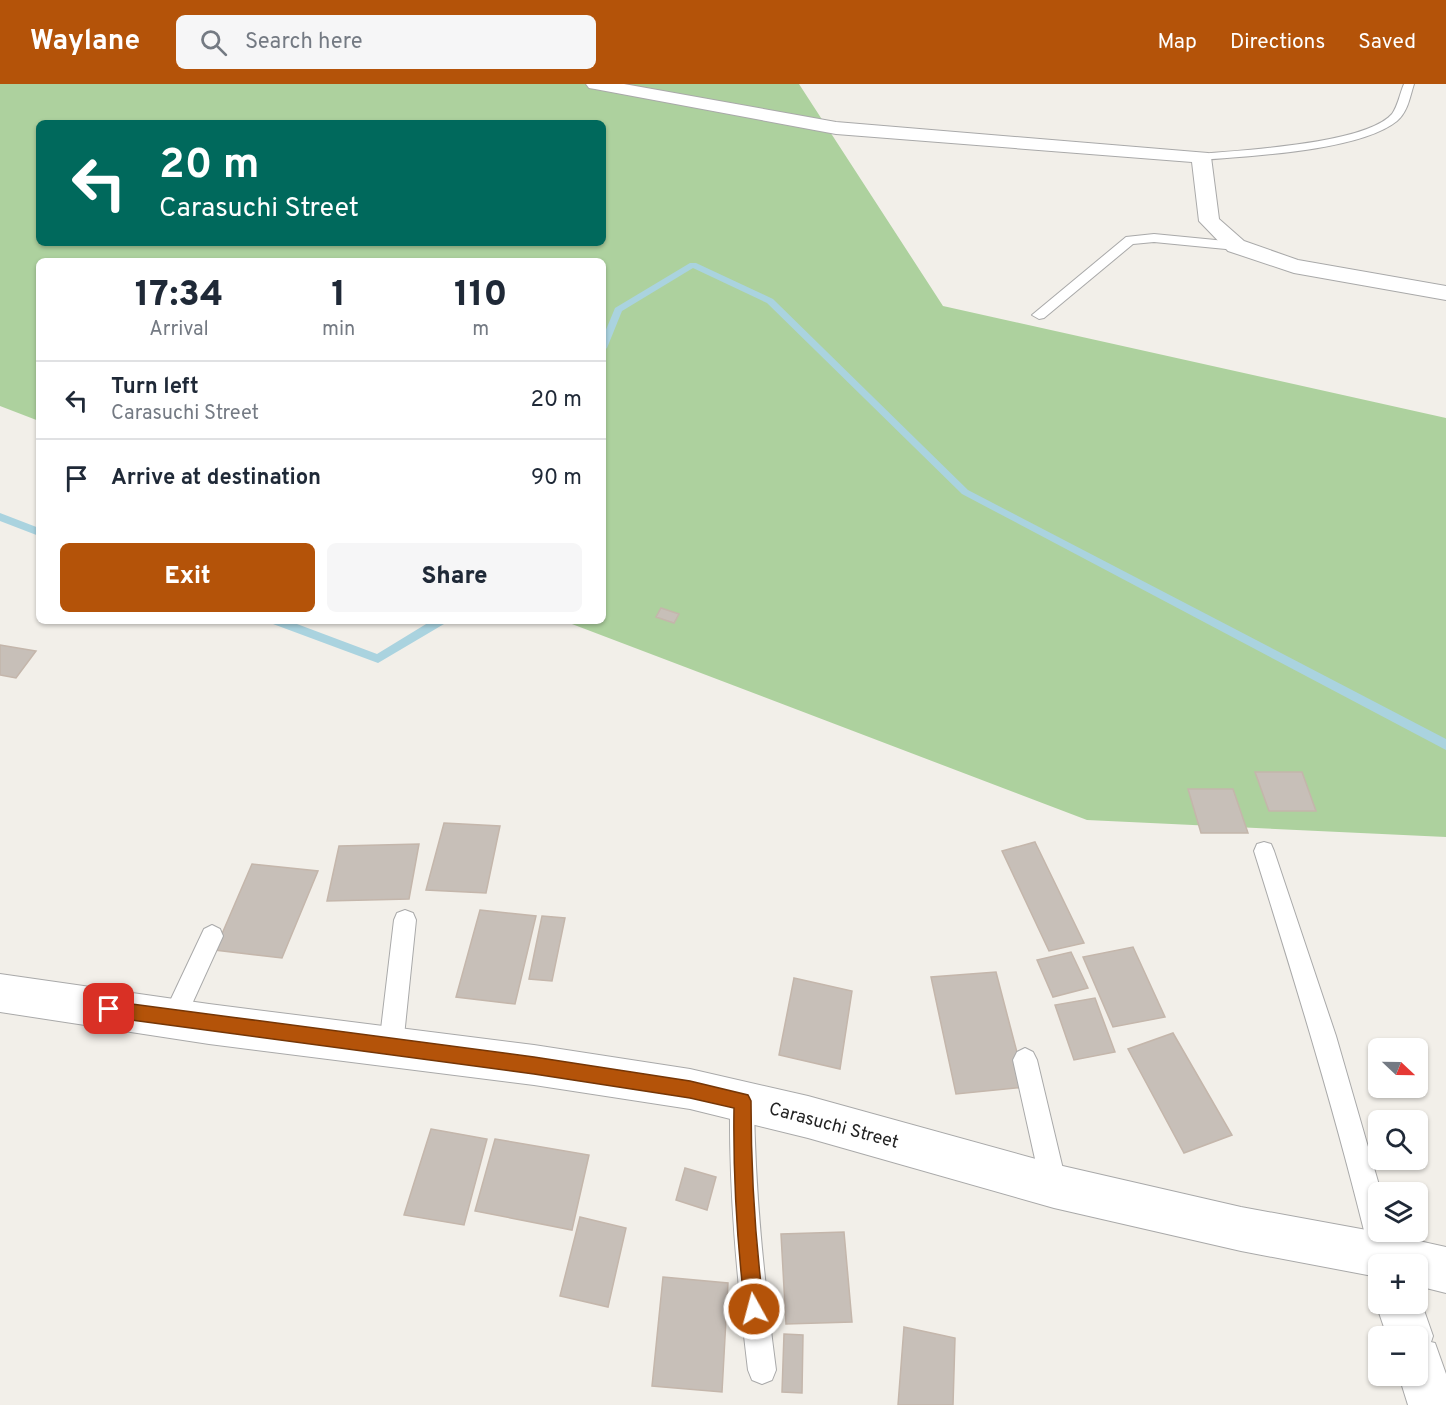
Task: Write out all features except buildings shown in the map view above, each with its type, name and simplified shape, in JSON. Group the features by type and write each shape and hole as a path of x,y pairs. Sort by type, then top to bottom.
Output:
{"street":[{"path":"595,84 836,128 1201,157 1209,221 1236,246 1294,266 1446,293"},
{"name":"Carasuchi Street","path":"0,993 646,1082 808,1117 1054,1186 1368,1257"},
{"name":"Carasuchi Street","path":"1428,1267 1446,1270"},
{"path":"1426,1386 1432,1405"}],"lane":[{"path":"1201,157 1322,143 1378,129 1396,117 1409,84"},
{"path":"1039,315 1130,240 1154,238 1236,246"},
{"path":"1264,851 1358,1152 1383,1254"},
{"path":"391,1046 405,920"},
{"path":"174,1018 212,936"},
{"path":"1025,1060 1054,1186"},
{"path":"742,1101 742,1175 747,1248 762,1370"}],"green space":[{"path":"0,84 799,84 943,306 1446,418 1446,837 1087,820 572,624 606,624 606,258 36,258 36,420 0,406"}],"waterway":[{"path":"606,340 618,310 693,265 770,301 965,492 1446,745"},
{"path":"0,517 36,531"},
{"path":"285,624 378,659 435,624"}],"route":[{"path":"109,1009 209,1024 534,1065 690,1089 742,1101 742,1175 754,1309"}]}
